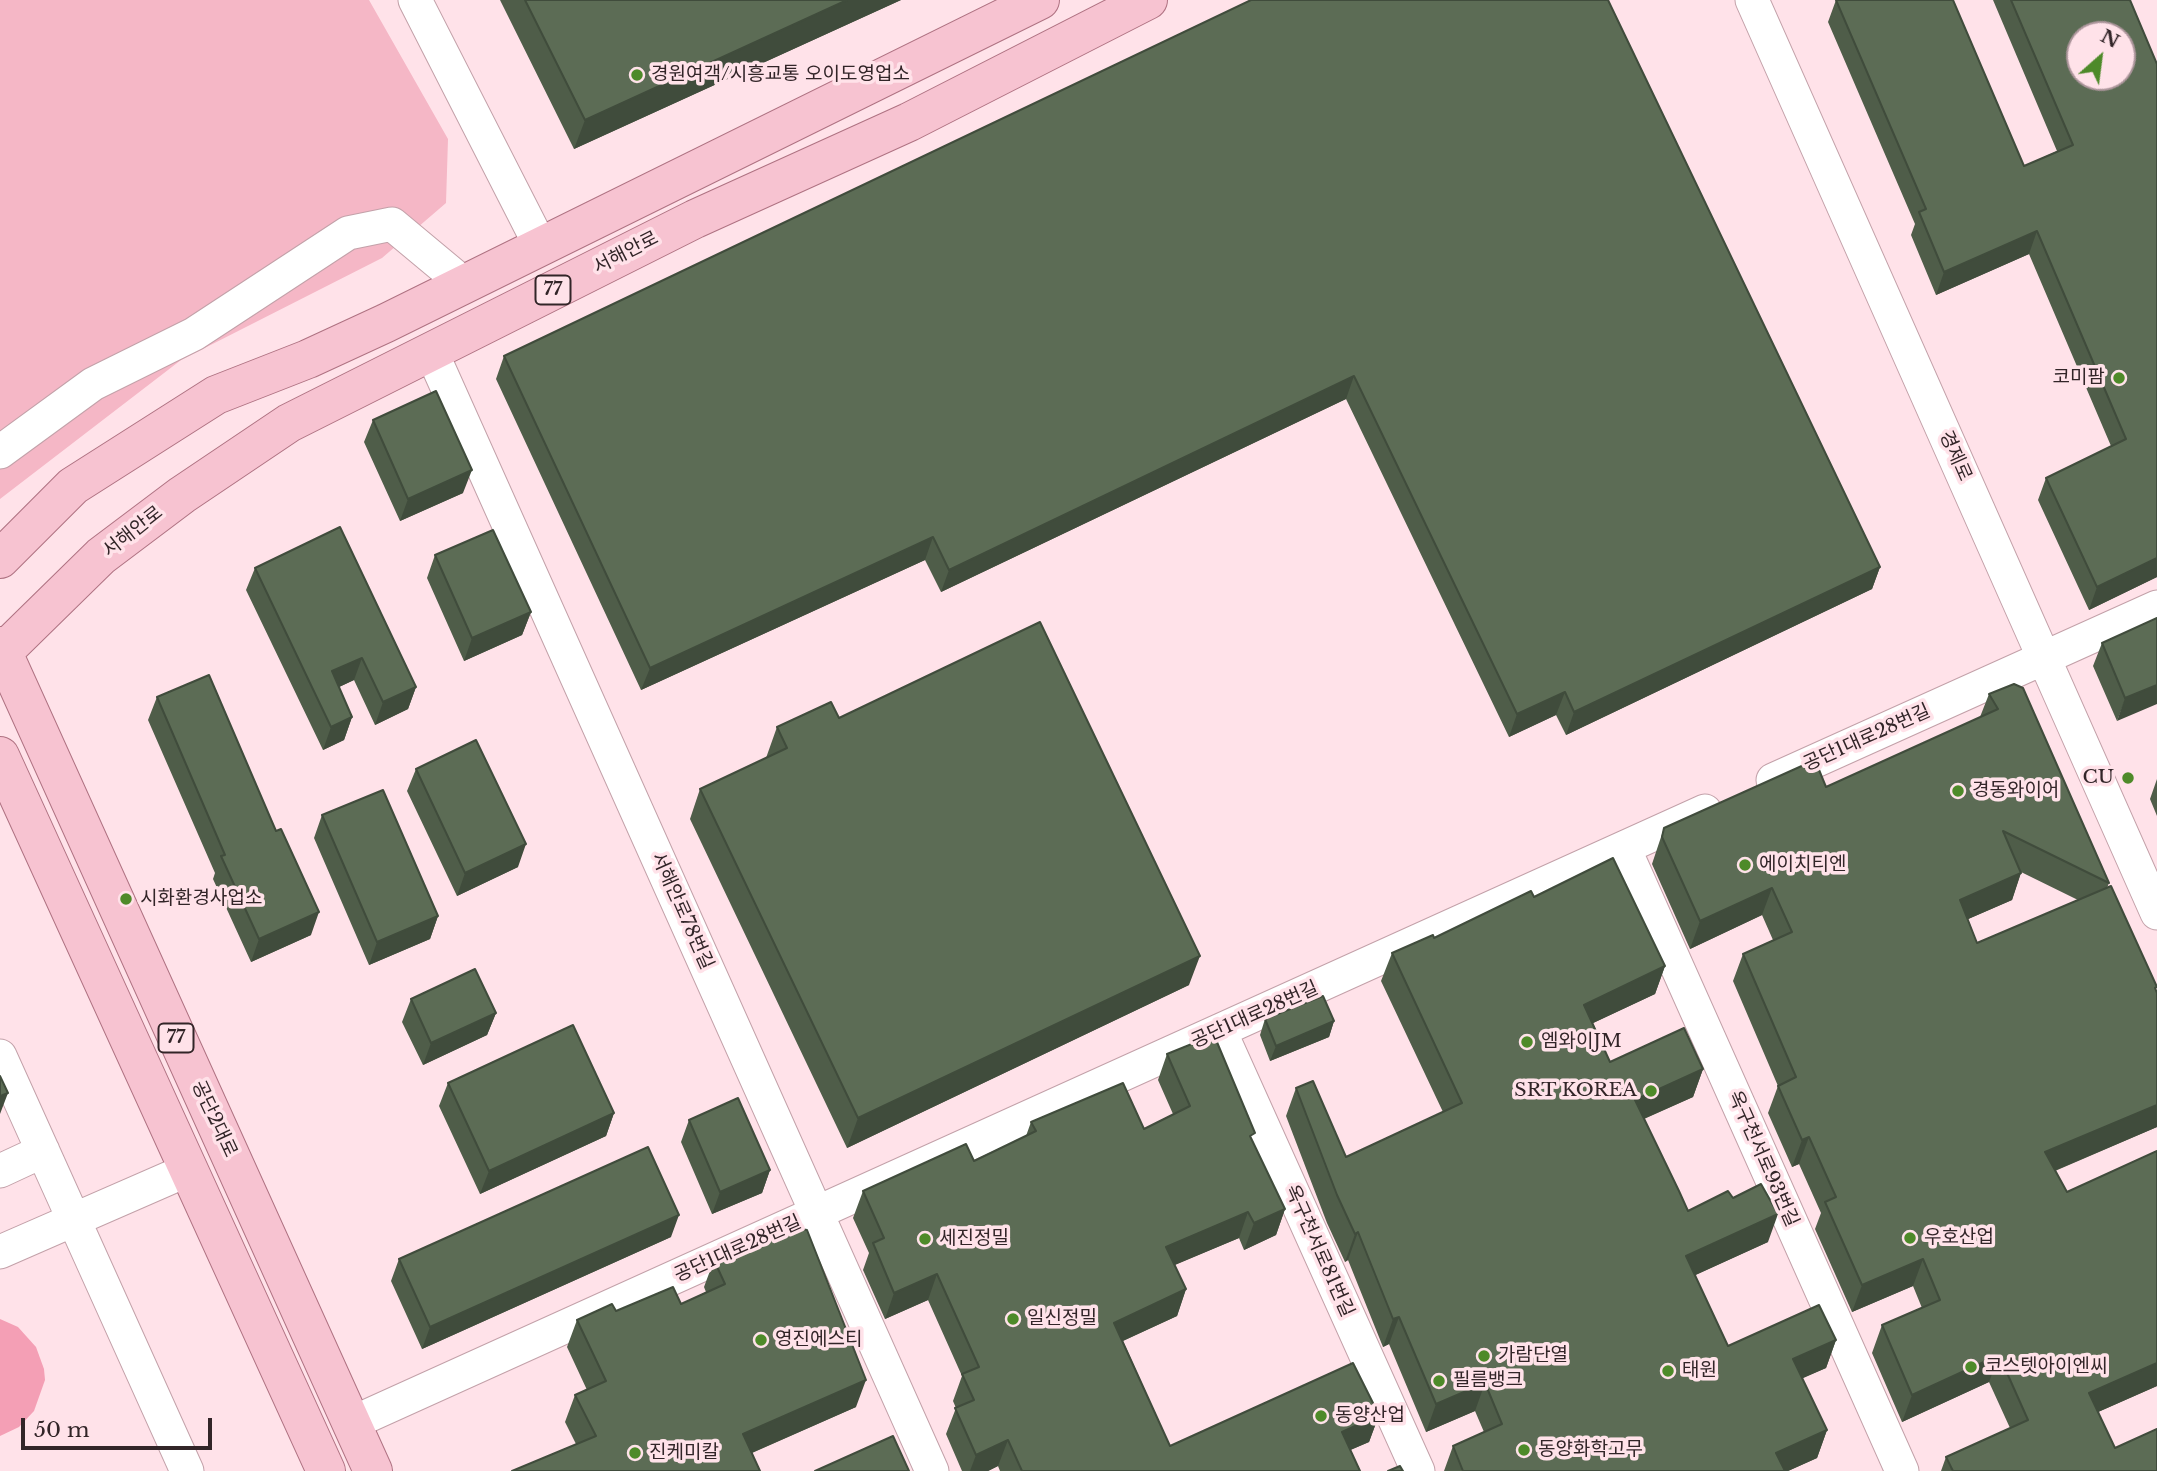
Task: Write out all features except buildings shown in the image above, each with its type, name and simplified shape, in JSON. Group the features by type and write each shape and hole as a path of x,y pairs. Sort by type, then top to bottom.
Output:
{"main road":[{"name":"77","path":"0,559 73,486 216,395 309,359 1041,0"},
{"name":"서해안로","path":"1,650 101,556 182,495 289,423 695,219 909,122 1148,0"},
{"name":"공단2대로","path":"1,650 373,1471"},
{"name":"77","path":"0,756 320,1456"},
{"path":"320,1456 352,1423"}],"street":[{"path":"415,0 541,247"},
{"name":"경제로","path":"1763,4 2044,658 2157,913"},
{"path":"0,452 93,384 194,334 348,233 391,223 464,284"},
{"name":"서해안로78번길","path":"431,351 932,1471"},
{"name":"공단1대로28번길","path":"352,1423 2157,607"},
{"name":"옥구천서로93번길","path":"1624,848 1902,1471"},
{"name":"옥구천서로81번길","path":"1220,1031 1418,1471"},
{"path":"0,1056 187,1471"},
{"path":"0,1171 43,1151"},
{"path":"0,1252 190,1169"}],"shaded area":[{"path":"0,0 369,0 448,139 446,203 382,258 181,360 0,499"},
{"path":"0,1319 18,1327 36,1347 45,1380 34,1411 19,1427 0,1436"}],"place":[{"name":"경원여객/시흥교통 오이도영업소","path":"637,75"},
{"name":"코미팜","path":"2119,378"},
{"name":"CU","path":"2128,778"},
{"name":"경동와이어","path":"1958,791"},
{"name":"에이치티엔","path":"1745,865"},
{"name":"시화환경사업소","path":"126,899"},
{"name":"엠와이JM","path":"1527,1042"},
{"name":"SRT KOREA","path":"1651,1091"},
{"name":"우호산업","path":"1910,1238"},
{"name":"세진정밀","path":"925,1239"},
{"name":"일신정밀","path":"1013,1319"},
{"name":"영진에스티","path":"761,1340"},
{"name":"가람단열","path":"1484,1356"},
{"name":"코스텟아이엔씨","path":"1971,1367"},
{"name":"태원","path":"1668,1371"},
{"name":"필름뱅크","path":"1439,1381"},
{"name":"동양산업","path":"1321,1416"},
{"name":"동양화학고무","path":"1524,1450"},
{"name":"진케미칼","path":"635,1453"}]}
